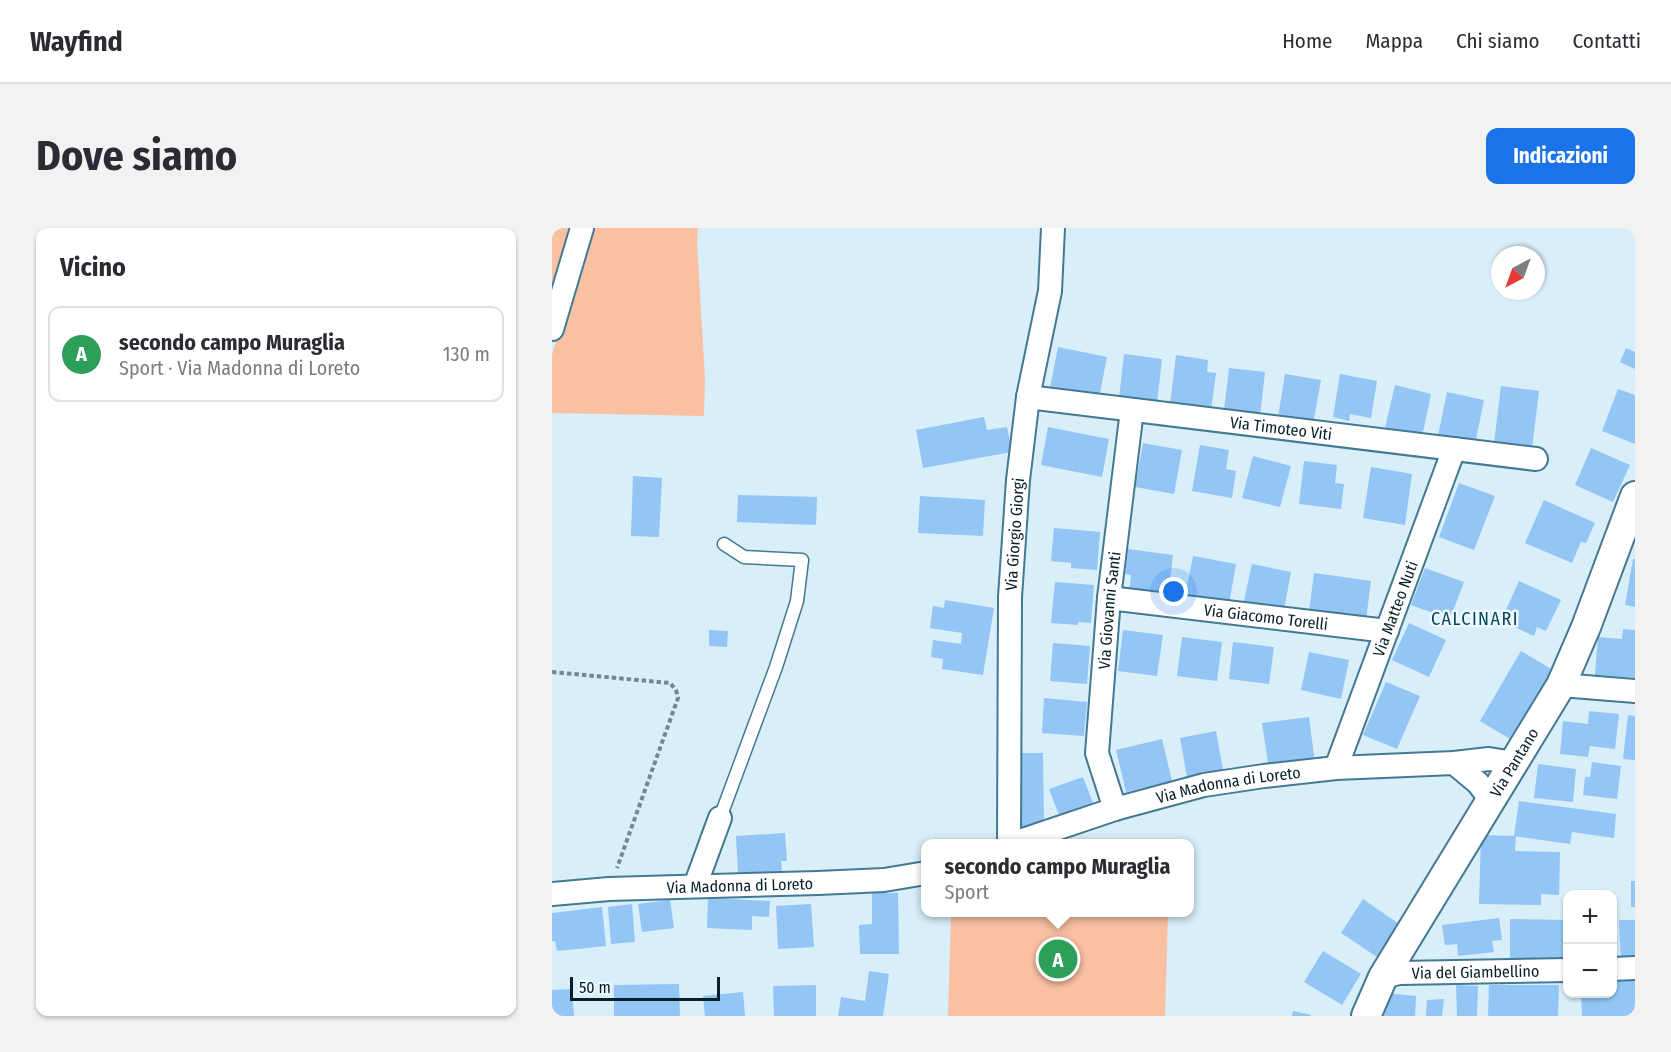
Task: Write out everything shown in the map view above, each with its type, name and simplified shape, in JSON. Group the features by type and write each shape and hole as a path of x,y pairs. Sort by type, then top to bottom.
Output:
{"street":[{"path":"552,329 582,228"},
{"name":"Via Giorgio Giorgi","path":"1010,839 1010,597 1018,480 1028,397 1050,291 1053,228"},
{"name":"Via Timoteo Viti","path":"1028,397 1536,459"},
{"name":"Via Giovanni Santi","path":"1115,809 1097,753 1109,598 1132,410"},
{"name":"Via Matteo Nuti","path":"1336,768 1454,449"},
{"name":"Via Pantano","path":"1366,1016 1383,977 1561,685 1627,542 1635,496"},
{"name":"Via Giacomo Torelli","path":"1109,598 1387,631"},
{"path":"1561,685 1635,691"},
{"name":"Via Madonna di Loreto","path":"1022,839 1115,809 1204,785 1336,768 1454,764 1489,759 1514,763"},
{"path":"1454,764 1478,783 1491,800"},
{"path":"695,886 720,818"},
{"name":"Via Madonna di Loreto","path":"552,894 609,889 884,880 921,874"},
{"path":"1617,969 1635,968"},
{"name":"Via del Giambellino","path":"1383,977 1399,973 1563,970"}],"lane":[{"path":"720,818 776,667 797,601 802,560 744,557 724,544"}],"path":[{"path":"552,672 670,683 676,690 678,698 609,889"}],"shaded area":[{"path":"552,228 575,228 552,306"},
{"path":"590,228 698,228 705,378 704,416 552,413 552,355"},
{"path":"951,917 1168,917 1165,1016 948,1016"}],"building":[{"path":"1058,347 1107,357 1099,398 1050,388"},
{"path":"1626,348 1635,352 1635,369 1620,362"},
{"path":"1124,354 1162,359 1157,403 1119,398"},
{"path":"1176,355 1208,360 1207,372 1216,373 1211,410 1170,405"},
{"path":"1229,368 1265,372 1260,416 1224,411"},
{"path":"1285,374 1321,380 1313,424 1278,417"},
{"path":"1340,374 1377,381 1371,418 1350,414 1349,421 1333,417"},
{"path":"1395,385 1431,394 1422,437 1385,428"},
{"path":"1501,386 1539,391 1532,448 1494,443"},
{"path":"1618,389 1635,395 1635,444 1602,431"},
{"path":"1447,392 1484,400 1475,444 1438,436"},
{"path":"984,417 987,430 1007,427 1012,452 923,468 916,430"},
{"path":"1048,427 1109,439 1102,477 1041,465"},
{"path":"1143,443 1182,450 1174,494 1135,487"},
{"path":"1200,445 1229,450 1226,469 1236,471 1232,498 1192,491"},
{"path":"1591,448 1630,465 1613,502 1575,485"},
{"path":"1253,456 1291,466 1280,507 1242,498"},
{"path":"1304,461 1337,465 1335,483 1344,484 1341,509 1299,504"},
{"path":"1371,467 1412,474 1405,525 1363,518"},
{"path":"633,476 662,478 659,537 631,536"},
{"path":"1459,483 1495,496 1474,550 1439,537"},
{"path":"738,495 817,497 816,525 737,522"},
{"path":"920,496 985,500 983,536 918,533"},
{"path":"1544,500 1595,523 1586,543 1581,542 1572,563 1525,543"},
{"path":"1054,528 1100,532 1097,570 1071,568 1071,563 1051,561"},
{"path":"1128,549 1173,555 1168,597 1129,592 1131,575 1125,574"},
{"path":"1193,556 1236,564 1229,604 1185,596"},
{"path":"1633,559 1635,559 1635,607 1625,605"},
{"path":"1252,564 1291,572 1284,610 1244,601"},
{"path":"1425,568 1464,582 1450,619 1411,605"},
{"path":"1314,573 1371,581 1366,620 1309,612"},
{"path":"1519,581 1561,600 1546,631 1537,627 1534,636 1501,621"},
{"path":"1055,582 1094,585 1091,623 1078,622 1078,625 1051,623"},
{"path":"945,600 994,608 983,675 942,669 943,659 931,657 933,640 961,644 962,633 930,628 933,606 944,608"},
{"path":"1409,623 1446,640 1429,677 1392,660"},
{"path":"1623,629 1635,630 1635,678 1595,675 1598,637 1622,639"},
{"path":"709,630 728,631 727,647 709,646"},
{"path":"1123,630 1163,635 1157,676 1118,671"},
{"path":"1182,637 1222,642 1217,681 1177,676"},
{"path":"1233,642 1274,647 1269,684 1229,679"},
{"path":"1053,643 1090,646 1087,684 1050,681"},
{"path":"1521,651 1553,670 1510,739 1480,721"},
{"path":"1309,652 1349,660 1341,699 1301,690"},
{"path":"1386,682 1420,696 1397,749 1363,735"},
{"path":"1044,698 1087,702 1084,736 1042,733"},
{"path":"1589,711 1619,714 1615,749 1590,746 1588,757 1560,754 1563,721 1588,724"},
{"path":"1628,715 1635,716 1635,760 1623,759"},
{"path":"1309,717 1315,763 1269,769 1262,723"},
{"path":"1216,731 1224,775 1188,782 1180,738"},
{"path":"1162,739 1172,781 1126,792 1116,750"},
{"path":"1017,753 1043,753 1044,826 1018,826"},
{"path":"1592,762 1621,766 1617,799 1583,795 1585,777 1590,777"},
{"path":"1538,764 1576,769 1573,802 1534,798"},
{"path":"1083,777 1093,803 1059,815 1049,789"},
{"path":"1519,801 1616,814 1614,838 1572,832 1570,844 1514,836"},
{"path":"785,833 787,861 781,861 782,871 738,874 736,836"},
{"path":"1481,835 1516,836 1515,851 1560,852 1559,895 1541,894 1541,905 1479,904"},
{"path":"1631,881 1635,881 1635,907 1631,907"},
{"path":"872,893 898,893 899,954 860,954 859,925 872,924"},
{"path":"708,898 770,901 769,917 752,916 752,930 707,928"},
{"path":"1363,899 1399,924 1377,957 1341,933"},
{"path":"670,900 674,928 642,932 638,904"},
{"path":"632,904 635,942 611,944 608,907"},
{"path":"811,904 814,947 778,949 776,906"},
{"path":"602,907 606,946 557,951 555,941 552,941 552,913"},
{"path":"1499,918 1502,940 1492,941 1494,952 1458,956 1457,944 1445,945 1442,925"},
{"path":"1510,919 1563,920 1563,961 1510,961"},
{"path":"1619,920 1635,920 1635,960 1621,960"},
{"path":"1323,951 1361,974 1342,1005 1304,982"},
{"path":"869,971 889,974 883,1016 838,1016 841,997 865,1001"},
{"path":"1617,981 1635,981 1635,1016 1582,1016 1581,998 1617,998"},
{"path":"679,984 680,1016 614,1016 614,985"},
{"path":"816,985 816,1016 774,1016 773,986"},
{"path":"1456,985 1478,986 1477,1016 1457,1016"},
{"path":"1489,985 1559,985 1558,1016 1488,1016"},
{"path":"572,989 574,1016 552,1016 552,990"},
{"path":"743,992 745,1016 705,1016 703,996"},
{"path":"1385,993 1416,996 1415,1016 1381,1016"},
{"path":"1444,999 1442,1016 1426,1016 1427,1000"},
{"path":"1293,1011 1311,1015 1311,1016 1292,1016"}],"place":[{"name":"secondo campo Muraglia","path":"1058,959"}],"district":[{"name":"CALCINARI","path":"1475,619"}]}
